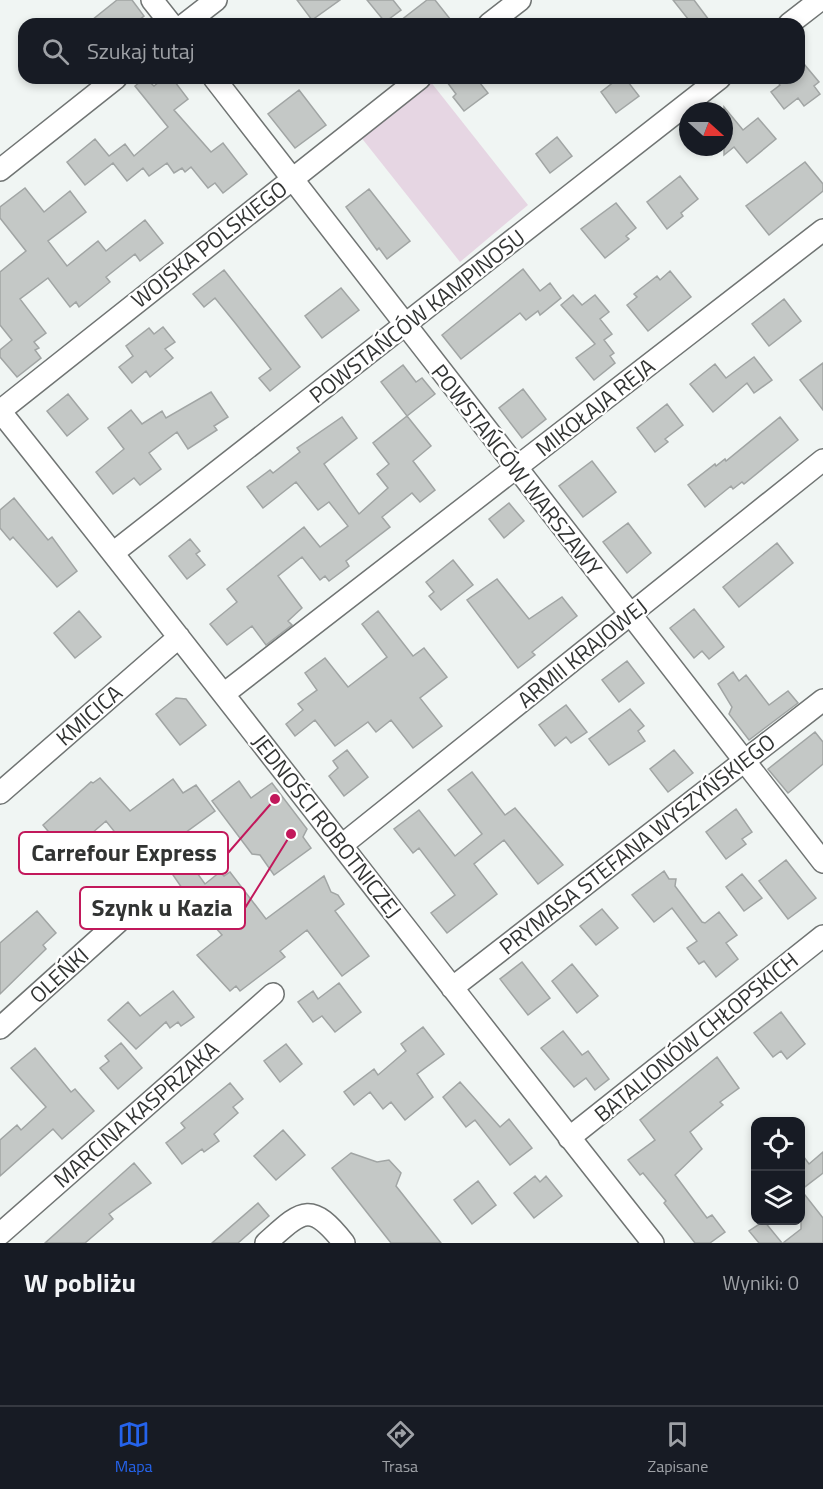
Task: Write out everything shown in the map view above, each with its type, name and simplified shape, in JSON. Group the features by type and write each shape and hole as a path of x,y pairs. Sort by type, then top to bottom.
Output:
{"street":[{"path":"152,0 166,18"},
{"path":"193,18 216,0"},
{"path":"497,18 520,0"},
{"path":"797,18 820,0"},
{"path":"0,170 109,84"},
{"name":"POWSTAŃCÓW WARSZAWY","path":"218,84 823,861"},
{"name":"WOJSKA POLSKIEGO","path":"0,411 412,84"},
{"name":"POWSTAŃCÓW KAMPINOSU","path":"113,553 712,84"},
{"name":"MIKOŁAJA REJA","path":"225,693 823,230"},
{"name":"JEDNOŚCI ROBOTNICZEJ","path":"0,411 225,693 452,988 653,1243"},
{"name":"ARMII KRAJOWEJ","path":"342,845 823,460"},
{"name":"KMICICA","path":"3,785 179,637"},
{"name":"PRYMASA STEFANA WYSZYŃSKIEGO","path":"452,988 823,699"},
{"name":"OLEŃKI","path":"0,1028 118,922"},
{"name":"BATALIONÓW CHŁOPSKICH","path":"569,1138 823,936"},
{"name":"MARCINA KASPRZAKA","path":"0,1234 273,994"},
{"path":"266,1243 295,1217 319,1216 344,1243"}],"shaded area":[{"path":"426,84 432,84 528,205 460,262 360,136"}],"building":[{"path":"117,0 132,0 144,16 142,18 94,18"},
{"path":"297,0 340,0 315,18 310,18"},
{"path":"367,0 393,0 401,10 390,18 382,18"},
{"path":"427,0 435,0 449,18 404,18"},
{"path":"673,0 694,0 708,18 687,18"},
{"path":"805,65 819,82 814,86 820,94 804,106 798,98 784,109 771,92 780,85 805,84"},
{"path":"138,84 154,86 177,84 188,99 174,110 211,152 223,143 247,174 223,193 215,183 208,188 191,167 185,172 182,168 174,173 167,163 149,176 143,168 127,181 113,163 85,185 67,162 95,139 109,156 125,144 134,156 168,127 135,86"},
{"path":"448,84 481,84 488,93 464,111 453,97 456,94"},
{"path":"611,84 630,84 639,96 616,113 601,92"},
{"path":"299,90 326,125 295,148 268,114"},
{"path":"733,118 743,130 758,118 776,139 747,163 734,147"},
{"path":"557,137 572,156 550,173 536,154"},
{"path":"805,162 823,184 823,191 769,235 746,206"},
{"path":"680,176 698,199 667,229 647,202"},
{"path":"25,188 44,212 70,191 86,212 48,241 67,266 98,241 106,251 145,220 163,243 140,261 135,254 106,277 110,282 79,307 76,302 70,307 48,278 20,299 46,333 34,342 39,348 35,350 41,358 17,377 0,357 0,350 12,340 0,325 0,272 26,251 0,218 0,207"},
{"path":"369,189 410,241 387,259 379,248 377,250 346,207"},
{"path":"616,203 636,228 626,236 629,239 605,258 581,229"},
{"path":"523,269 540,291 550,283 561,298 540,315 538,311 526,320 520,313 461,359 442,335"},
{"path":"224,270 300,367 270,391 259,378 271,369 236,324 215,298 204,307 193,294"},
{"path":"670,271 691,297 648,331 627,305 637,297 634,294 657,276 660,280"},
{"path":"341,288 359,310 322,338 305,316"},
{"path":"573,295 582,305 595,295 609,312 600,319 612,334 604,340 614,353 610,356 615,363 594,380 576,358 595,344 561,305"},
{"path":"784,299 801,321 769,346 752,324"},
{"path":"163,327 175,342 165,349 173,358 150,377 146,371 132,383 119,367 133,356 126,346 149,328 154,334"},
{"path":"754,357 772,380 754,393 747,383 713,412 690,384 715,364 726,378"},
{"path":"823,363 823,410 800,380"},
{"path":"403,365 416,382 422,378 435,394 407,416 381,382"},
{"path":"523,389 546,419 522,438 499,408"},
{"path":"211,392 228,417 214,426 217,430 188,449 177,432 149,453 161,469 140,485 134,478 113,494 96,472 124,449 108,428 131,410 142,424 162,411 166,418"},
{"path":"68,394 88,419 67,436 47,411"},
{"path":"667,404 683,425 665,439 668,442 655,452 637,428"},
{"path":"407,416 431,446 413,461 435,490 420,502 412,493 382,517 390,527 346,561 349,566 329,581 325,576 320,580 302,557 278,576 302,608 288,621 292,625 266,645 252,626 227,645 210,624 237,602 227,589 304,527 320,547 348,526 329,502 318,510 296,482 263,508 247,487 270,470 273,473 300,452 297,448 342,417 357,438 324,464 359,514 388,488 377,474 389,464 373,443"},
{"path":"780,417 798,440 744,484 742,482 733,489 731,486 705,507 688,485 715,464 716,466 725,459 726,461"},
{"path":"592,461 616,492 583,517 559,486"},
{"path":"14,498 48,540 52,537 77,571 57,587 13,537 10,540 0,528 0,510"},
{"path":"509,503 524,521 504,538 489,519"},
{"path":"628,523 651,553 627,573 603,542"},
{"path":"190,539 200,551 196,554 205,565 187,579 169,556"},
{"path":"777,543 793,563 739,607 723,587"},
{"path":"453,560 473,585 441,610 429,596 434,592 426,582"},
{"path":"497,579 529,619 562,597 577,616 532,652 535,655 518,668 467,600"},
{"path":"694,609 724,647 709,659 702,651 694,658 670,628"},
{"path":"79,611 101,637 75,658 54,633"},
{"path":"378,611 413,656 424,648 447,677 420,698 442,726 413,748 391,720 376,732 368,722 335,746 315,720 295,736 286,724 303,710 298,704 317,690 305,673 325,658 348,687 387,657 362,624"},
{"path":"627,661 644,683 619,702 602,680"},
{"path":"733,672 739,681 746,675 769,705 788,691 798,703 749,740 729,714 732,707 718,684"},
{"path":"176,698 186,699 206,725 180,745 156,714"},
{"path":"566,705 587,732 571,743 566,737 555,746 539,725"},
{"path":"630,709 644,726 638,731 645,741 609,765 589,739"},
{"path":"815,732 823,742 823,764 788,793 768,769"},
{"path":"347,750 368,777 344,796 329,776 338,768 333,761"},
{"path":"674,750 693,773 668,792 650,769"},
{"path":"472,772 505,815 515,808 563,865 538,884 504,840 474,864 497,894 447,933 431,913 455,895 419,848 413,853 394,829 419,810 455,856 482,834 448,790"},
{"path":"100,778 130,811 173,779 183,793 196,785 215,811 174,841 205,884 220,872 224,876 230,872 266,919 324,876 331,892 338,895 344,904 335,911 369,956 342,976 307,930 280,951 285,957 240,991 236,986 230,991 197,955 222,935 184,891 158,853 141,865 106,821 47,872 31,853 52,836 43,825 91,782"},
{"path":"239,781 251,798 272,783 307,829 303,837 311,848 274,875 260,855 252,854 212,801"},
{"path":"736,809 752,832 742,839 746,844 726,859 706,832"},
{"path":"786,860 816,898 788,919 759,881"},
{"path":"664,871 669,879 676,879 675,886 702,922 705,923 719,912 737,935 726,943 738,959 716,977 704,961 699,964 687,948 697,941 672,908 654,922 632,895"},
{"path":"742,874 762,898 744,911 726,887"},
{"path":"602,909 618,928 596,945 580,926"},
{"path":"37,911 56,933 43,945 46,949 0,994 0,943"},
{"path":"522,962 550,998 528,1015 500,979"},
{"path":"572,964 598,996 577,1013 552,981"},
{"path":"339,983 361,1012 335,1032 322,1016 313,1022 298,1002 313,991 318,999"},
{"path":"173,991 194,1017 181,1026 178,1022 170,1028 166,1022 136,1049 108,1020 128,1002 140,1016"},
{"path":"781,1012 805,1044 787,1059 781,1051 773,1057 754,1033"},
{"path":"423,1027 444,1054 417,1074 433,1097 405,1120 391,1102 383,1109 370,1092 354,1105 344,1092 374,1069 378,1075 406,1051 401,1044"},
{"path":"563,1031 582,1055 588,1051 609,1079 595,1090 586,1078 574,1087 541,1048"},
{"path":"121,1043 142,1068 118,1089 100,1068 109,1061 105,1056"},
{"path":"286,1044 302,1064 280,1082 264,1061"},
{"path":"35,1048 71,1092 75,1089 94,1111 62,1139 53,1129 0,1176 0,1140 17,1125 21,1130 46,1107 11,1068"},
{"path":"717,1057 739,1088 720,1102 723,1105 690,1132 702,1149 675,1175 707,1218 712,1215 725,1232 710,1243 695,1243 664,1203 666,1201 643,1173 640,1175 628,1160 655,1140 640,1120"},
{"path":"460,1082 500,1127 509,1119 532,1148 510,1165 475,1120 466,1127 443,1097"},
{"path":"230,1083 243,1099 233,1107 238,1113 214,1134 219,1141 204,1152 202,1149 182,1164 166,1143 185,1128 181,1123"},
{"path":"283,1130 305,1155 276,1180 254,1156"},
{"path":"823,1152 823,1173 805,1187 805,1158 809,1164"},
{"path":"351,1153 377,1162 389,1160 401,1173 396,1186 441,1243 391,1243 332,1168"},
{"path":"134,1163 151,1183 109,1214 113,1219 85,1243 45,1243"},
{"path":"535,1176 540,1182 546,1176 562,1196 534,1218 514,1193"},
{"path":"478,1181 496,1205 472,1224 454,1200"},
{"path":"805,1195 823,1218 823,1243 783,1243 801,1229 801,1225 805,1225"},
{"path":"258,1203 269,1216 238,1243 212,1243"},
{"path":"758,1225 767,1225 782,1243 759,1243 749,1231"}],"place":[{"name":"Carrefour Express","path":"275,799"},
{"name":"Szynk u Kazia","path":"291,834"}]}
